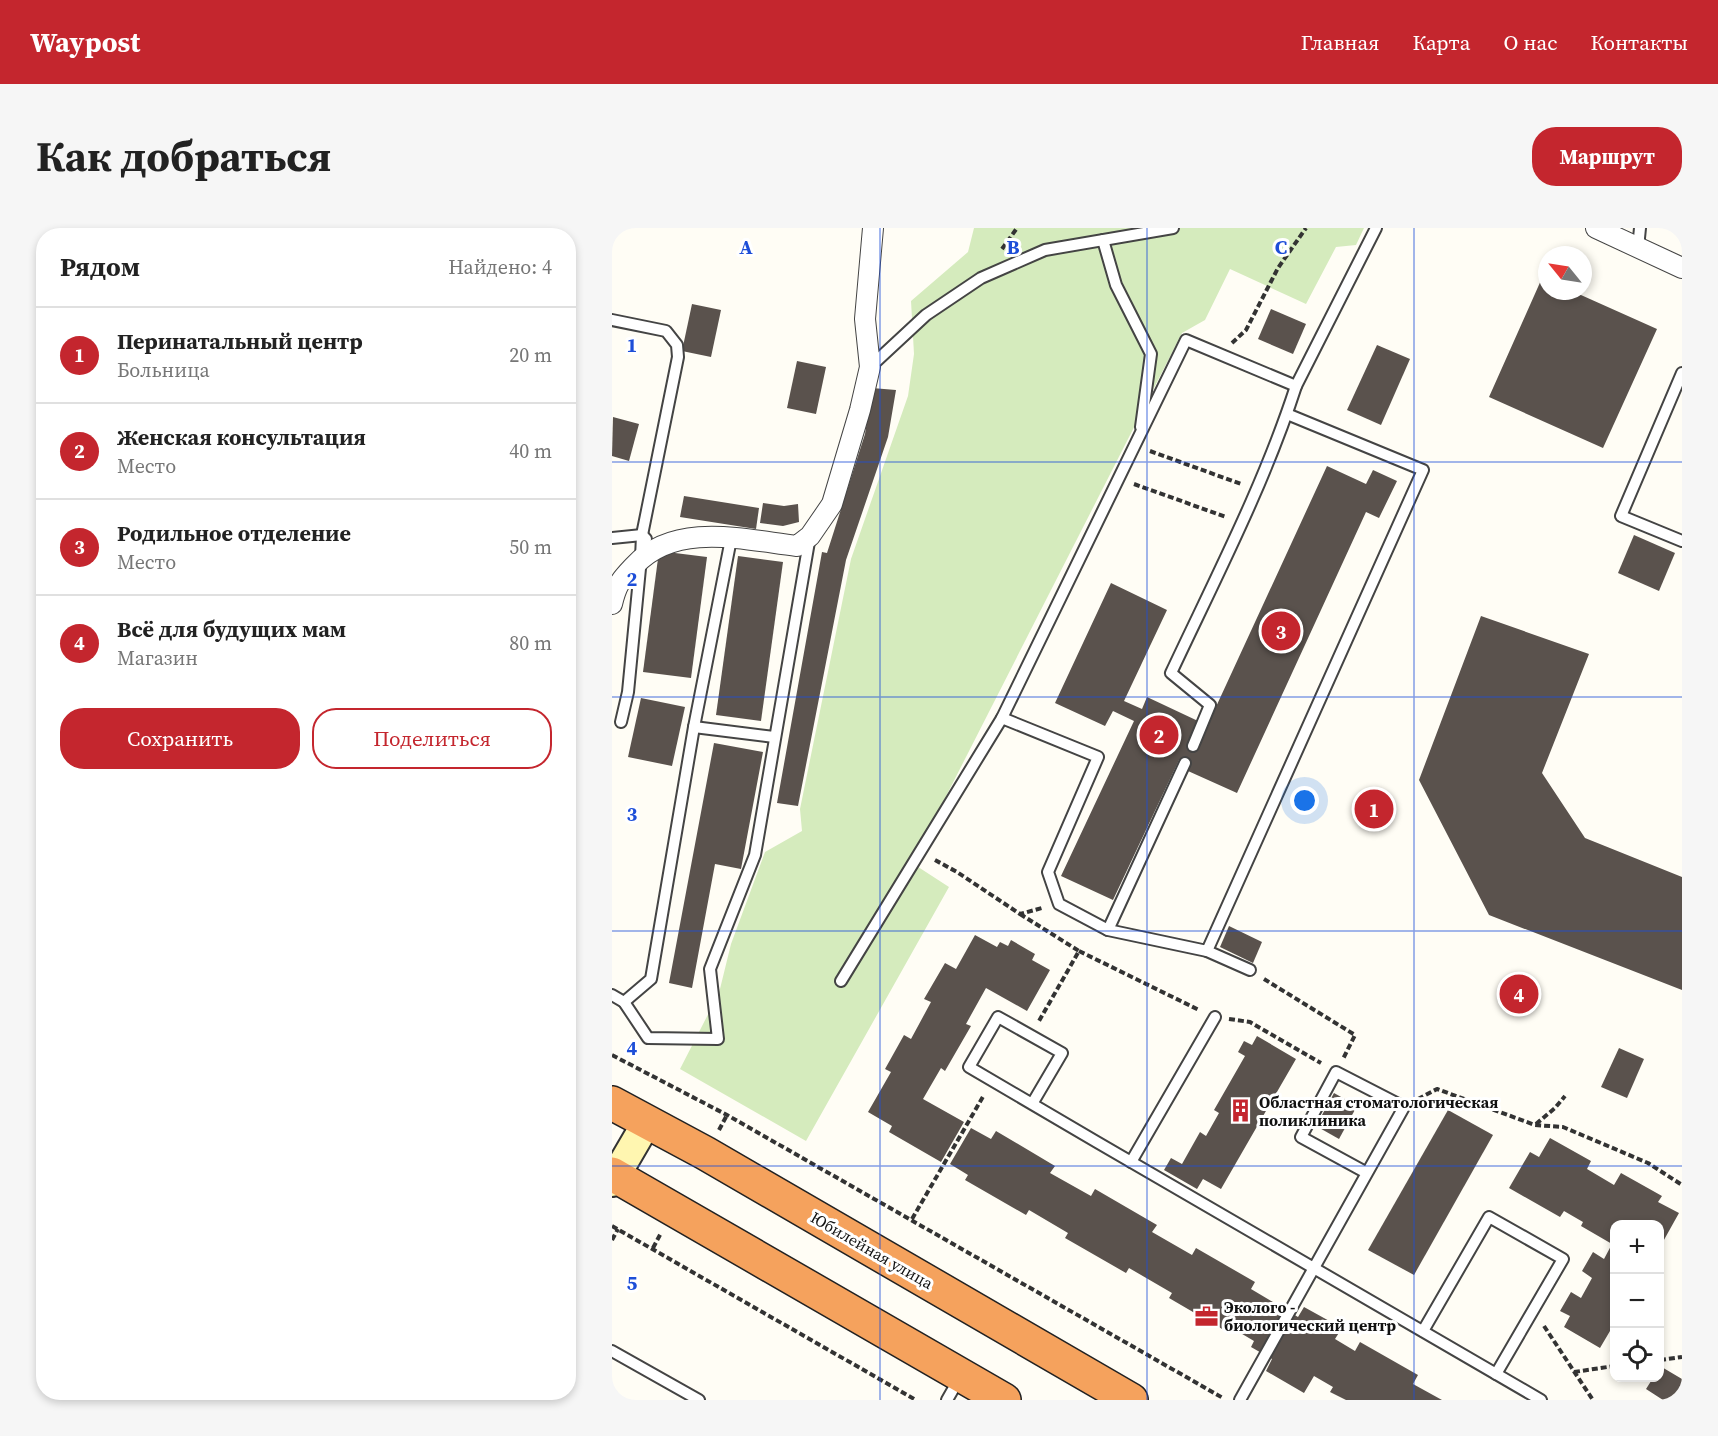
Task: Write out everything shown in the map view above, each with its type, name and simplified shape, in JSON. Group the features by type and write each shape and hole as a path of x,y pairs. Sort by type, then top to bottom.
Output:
{"highway":[{"name":"Юбилейная улица","path":"612,1103 705,1153 1131,1400"},
{"path":"613,1177 954,1388 1004,1400"}],"street":[{"path":"612,604 617,584 649,553 674,540 695,537 798,546 810,536 832,504 860,410 870,367 865,319 873,228"},
{"path":"1596,228 1682,268"},
{"path":"613,1177 647,1122"}],"lane":[{"path":"870,367 926,315 981,278 1045,250 1173,228"},
{"path":"1193,746 1210,705 1172,673 1256,489 1296,386 1376,228"},
{"path":"1638,248 1641,228"},
{"path":"1102,240 1116,285 1151,354 1137,441"},
{"path":"612,320 666,331 677,345 678,357 642,535 649,553 628,692 621,722"},
{"path":"841,981 1002,718 1186,340 1296,386"},
{"path":"1682,373 1621,516 1682,541"},
{"path":"1207,951 1423,470 1287,414"},
{"path":"612,538 642,535"},
{"path":"642,535 649,553"},
{"path":"612,995 624,1002 648,1038 718,1039 710,969 755,855 810,536"},
{"path":"624,1002 651,980 694,728 731,539"},
{"path":"1002,718 1098,757 1048,872 1059,904 1108,930 1207,951 1250,970"},
{"path":"694,728 774,737"},
{"path":"1108,930 1185,763"},
{"path":"1032,1104 1062,1053 998,1017 969,1067 992,1081 1131,1162 1541,1400"},
{"path":"1131,1162 1215,1017"},
{"path":"1240,1400 1404,1107 1336,1072 1301,1137 1367,1173"},
{"path":"1423,1331 1489,1218 1563,1259 1496,1374"},
{"path":"612,1351 699,1400"}],"path":[{"path":"1219,355 1246,330 1278,268 1306,228"},
{"path":"1137,441 1256,489"},
{"path":"1119,478 1241,522"},
{"path":"916,858 932,859 957,872 1079,951 1031,1035"},
{"path":"1020,914 1059,904"},
{"path":"1250,970 1355,1035 1336,1072"},
{"path":"612,1055 727,1115 1227,1400"},
{"path":"912,1219 992,1081"},
{"path":"1404,1107 1437,1089 1535,1125 1563,1127 1648,1163 1682,1185"},
{"path":"1535,1125 1556,1108 1565,1096"},
{"path":"612,1226 916,1400"},
{"path":"612,1240 618,1229"},
{"path":"653,1248 659,1236"},
{"path":"1533,1310 1593,1400"},
{"path":"1664,1359 1682,1357"},
{"path":"1574,1372 1610,1367"}],"green space":[{"path":"974,228 1364,228 1356,245 1336,247 1306,304 1230,269 1205,320 1182,333 912,863 949,887 806,1141 680,1069 719,993 731,944 765,852 802,831 800,809 851,559 908,396 914,354 911,301 968,252"}],"building":[{"path":"1538,287 1538,300 1592,300 1657,329 1603,448 1489,397"},
{"path":"692,304 721,310 711,357 682,351"},
{"path":"1271,309 1306,324 1293,354 1258,339"},
{"path":"1377,345 1410,359 1381,425 1347,410"},
{"path":"797,361 826,367 816,414 787,408"},
{"path":"872,388 896,390 888,437 846,560 798,806 777,803 822,552 827,553 865,434"},
{"path":"613,417 639,424 629,461 612,456"},
{"path":"1327,466 1366,484 1373,470 1397,481 1379,518 1366,512 1237,793 1188,771 1191,765 1179,760 1113,900 1061,876 1134,721 1113,711 1105,726 1055,703 1111,583 1167,610 1124,701 1142,709 1147,697 1198,721 1187,744 1197,748"},
{"path":"684,496 759,508 756,529 680,517"},
{"path":"763,503 784,506 798,504 799,522 783,526 760,523"},
{"path":"1634,535 1675,553 1659,591 1618,573"},
{"path":"659,551 707,557 691,678 643,672"},
{"path":"738,556 783,562 761,721 716,715"},
{"path":"1481,616 1589,654 1542,773 1585,838 1682,877 1682,990 1489,915 1419,780"},
{"path":"641,698 685,707 672,766 628,757"},
{"path":"714,743 763,752 741,869 715,864 692,988 669,983"},
{"path":"1229,926 1262,942 1253,963 1220,947"},
{"path":"975,935 997,947 1000,942 1008,946 1011,940 1035,954 1032,960 1050,970 1027,1011 986,988 966,1024 971,1026 945,1071 941,1068 923,1099 964,1122 941,1162 889,1132 892,1126 868,1112 891,1072 885,1069 904,1035 911,1039 931,1002 924,999 945,963 956,969"},
{"name":"Областная стоматологическая поликлиника","path":"1257,1036 1296,1059 1221,1189 1203,1179 1197,1189 1164,1170 1171,1158 1182,1164 1200,1132 1206,1136 1219,1113 1214,1110 1245,1056 1238,1052 1244,1041 1252,1045"},
{"path":"1619,1048 1644,1059 1627,1098 1601,1087"},
{"path":"1334,1093 1357,1106 1339,1139 1316,1126"},
{"path":"1448,1110 1493,1135 1414,1275 1368,1250"},
{"path":"971,1128 991,1139 996,1131 1055,1166 1050,1173 1091,1196 1095,1189 1157,1225 1152,1232 1192,1255 1196,1248 1255,1282 1251,1289 1298,1317 1304,1307 1342,1328 1335,1339 1355,1351 1360,1342 1418,1375 1413,1384 1442,1400 1346,1400 1330,1392 1333,1387 1314,1376 1304,1393 1266,1371 1272,1359 1251,1347 1254,1341 1232,1328 1229,1333 1169,1298 1172,1293 1129,1268 1126,1273 1065,1238 1068,1233 1029,1210 1026,1215 965,1180 968,1175 950,1164"},
{"path":"1550,1138 1591,1161 1587,1169 1614,1185 1621,1173 1662,1196 1658,1202 1679,1213 1664,1240 1664,1220 1610,1220 1610,1243 1581,1226 1583,1222 1564,1211 1560,1217 1509,1188 1530,1152 1539,1157"},
{"path":"1610,1248 1610,1331 1600,1348 1564,1327 1570,1316 1560,1311 1571,1292 1581,1298 1592,1278 1582,1271 1593,1252 1604,1259"},
{"path":"1664,1368 1682,1379 1682,1400 1663,1400 1646,1389 1650,1382 1664,1382"}],"place":[{"name":"Родильное отделение","path":"1281,631"},
{"name":"Женская консультация","path":"1159,735"},
{"name":"Перинатальный центр","path":"1374,809"},
{"name":"Всё для будущих мам","path":"1519,994"},
{"name":"Областная стоматологическая поликлиника","path":"1241,1111"},
{"name":"Эколого - биологический центр","path":"1206,1316"}]}
